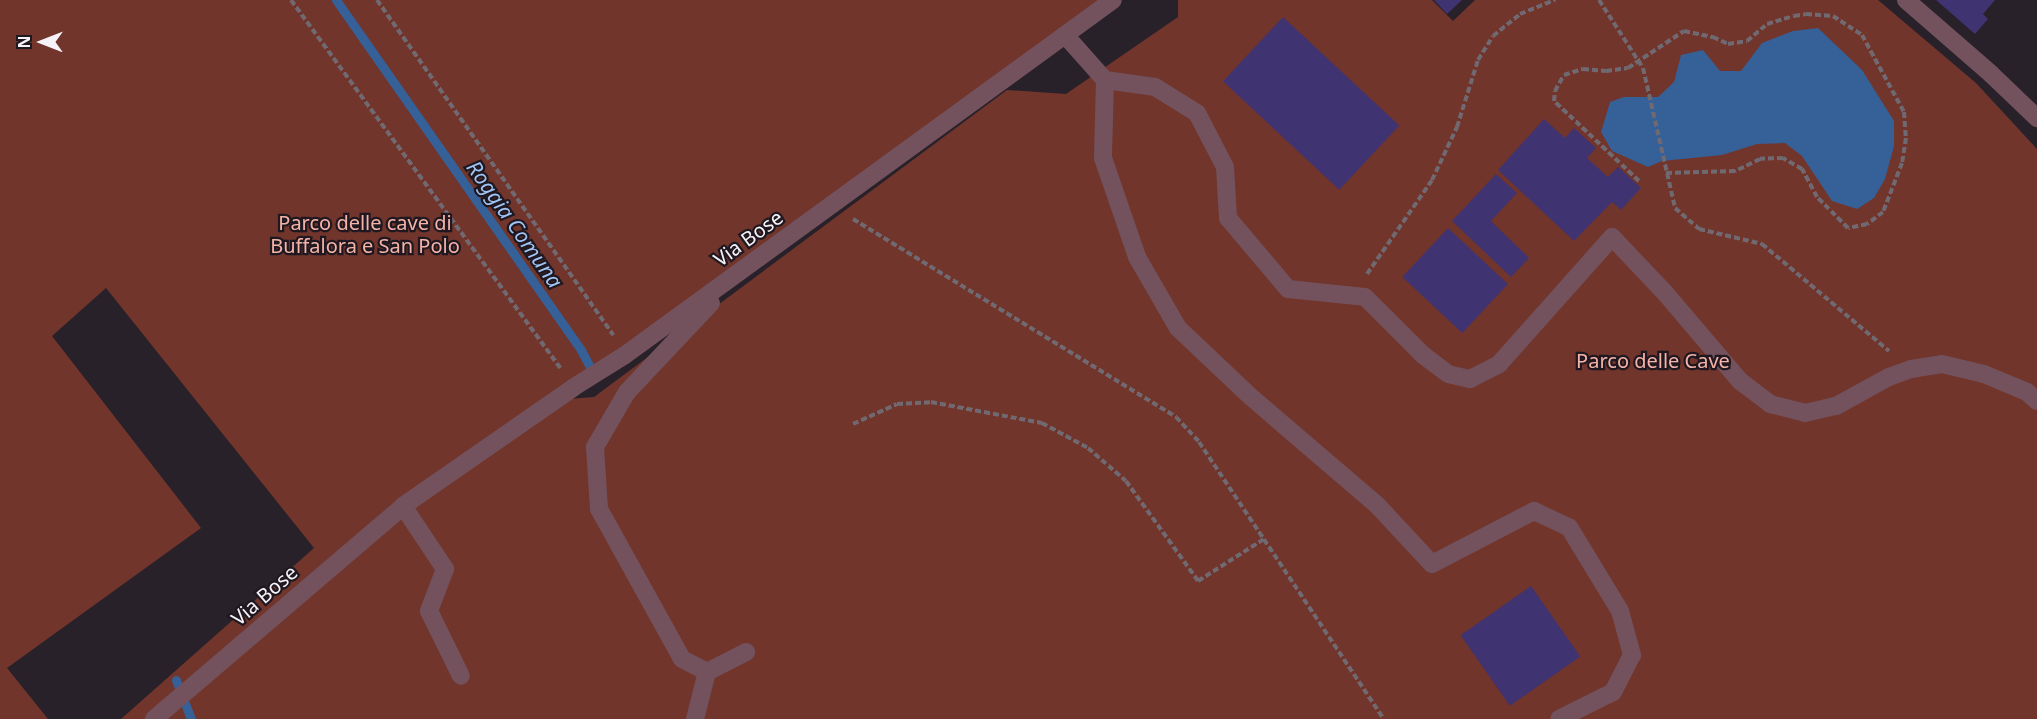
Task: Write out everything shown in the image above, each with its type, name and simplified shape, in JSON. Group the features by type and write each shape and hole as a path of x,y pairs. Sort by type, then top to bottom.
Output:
{"street":[{"name":"Via Bose","path":"160,717 404,506 574,387 625,355 1113,0"},
{"path":"1906,0 1991,74 2037,118"},
{"path":"1065,36 1105,81 1155,87 1197,113 1225,167 1228,218 1288,289 1365,297 1423,355 1448,374 1470,379 1499,364 1612,237 1666,294 1740,381 1770,404 1805,413 1836,406 1888,377 1911,369 1942,364 1984,374 2027,392 2037,400"},
{"path":"1105,81 1103,158 1137,257 1178,328 1277,420 1378,506 1432,564 1534,511 1569,527 1620,611 1632,655 1613,692 1559,719"},
{"path":"707,672 682,658 599,508 596,447 627,392 741,271"},
{"path":"404,506 445,569 429,611 460,676"},
{"path":"695,719 707,672 746,652"}],"path":[{"path":"291,0 574,387"},
{"path":"377,0 625,355"},
{"path":"1365,297 1368,270 1432,180 1457,127 1478,60 1493,36 1520,14 1555,0"},
{"path":"1599,0 1640,61 1675,208 1699,229 1762,244 1911,369"},
{"path":"1639,181 1554,101 1555,91 1564,75 1583,69 1606,71 1628,68 1684,31 1713,37 1728,44 1747,41 1767,24 1794,16 1806,14 1833,16 1862,35 1904,112 1906,138 1902,163 1882,212 1867,224 1848,228 1817,197 1802,170 1783,158 1760,159 1735,171 1665,173"},
{"path":"834,204 842,212 1176,417 1199,442 1384,719"},
{"path":"853,424 897,404 931,402 1042,423 1088,448 1126,481 1198,581 1264,539"}],"green space":[{"name":"Parco delle Cave","path":"0,0 1099,0 568,399 594,397 1007,90 1066,94 1178,17 1178,0 1432,0 1453,21 1475,0 1878,0 1976,83 2037,149 2037,719 121,719 314,548 106,288 52,336 201,528 7,668 48,719 0,719"}],"water":[{"path":"1818,28 1862,70 1894,121 1894,146 1885,179 1874,198 1857,209 1832,201 1802,156 1785,143 1757,144 1722,155 1662,161 1648,167 1612,151 1601,132 1610,102 1624,97 1658,97 1674,82 1681,55 1703,50 1720,71 1741,71 1762,43 1793,31"}],"building":[{"path":"1434,0 1462,0 1447,14"},
{"path":"1936,0 1995,0 1983,14 1988,19 1975,34"},
{"path":"1283,17 1399,125 1339,190 1223,81"},
{"path":"1544,119 1565,138 1574,128 1596,148 1587,158 1608,177 1618,167 1641,188 1621,210 1612,202 1574,241 1498,170"},
{"path":"1496,174 1517,193 1491,221 1529,258 1511,277 1452,221"},
{"path":"1448,228 1508,284 1462,333 1402,277"},
{"path":"1531,586 1580,656 1510,706 1461,635"}],"waterway":[{"name":"Roggia Comuna","path":"336,0 581,350 595,376"},
{"name":"Roggia Comuna","path":"176,680 191,719"}],"park label":[{"name":"Parco delle cave di Buffalora e San Polo","path":"365,234"}]}
